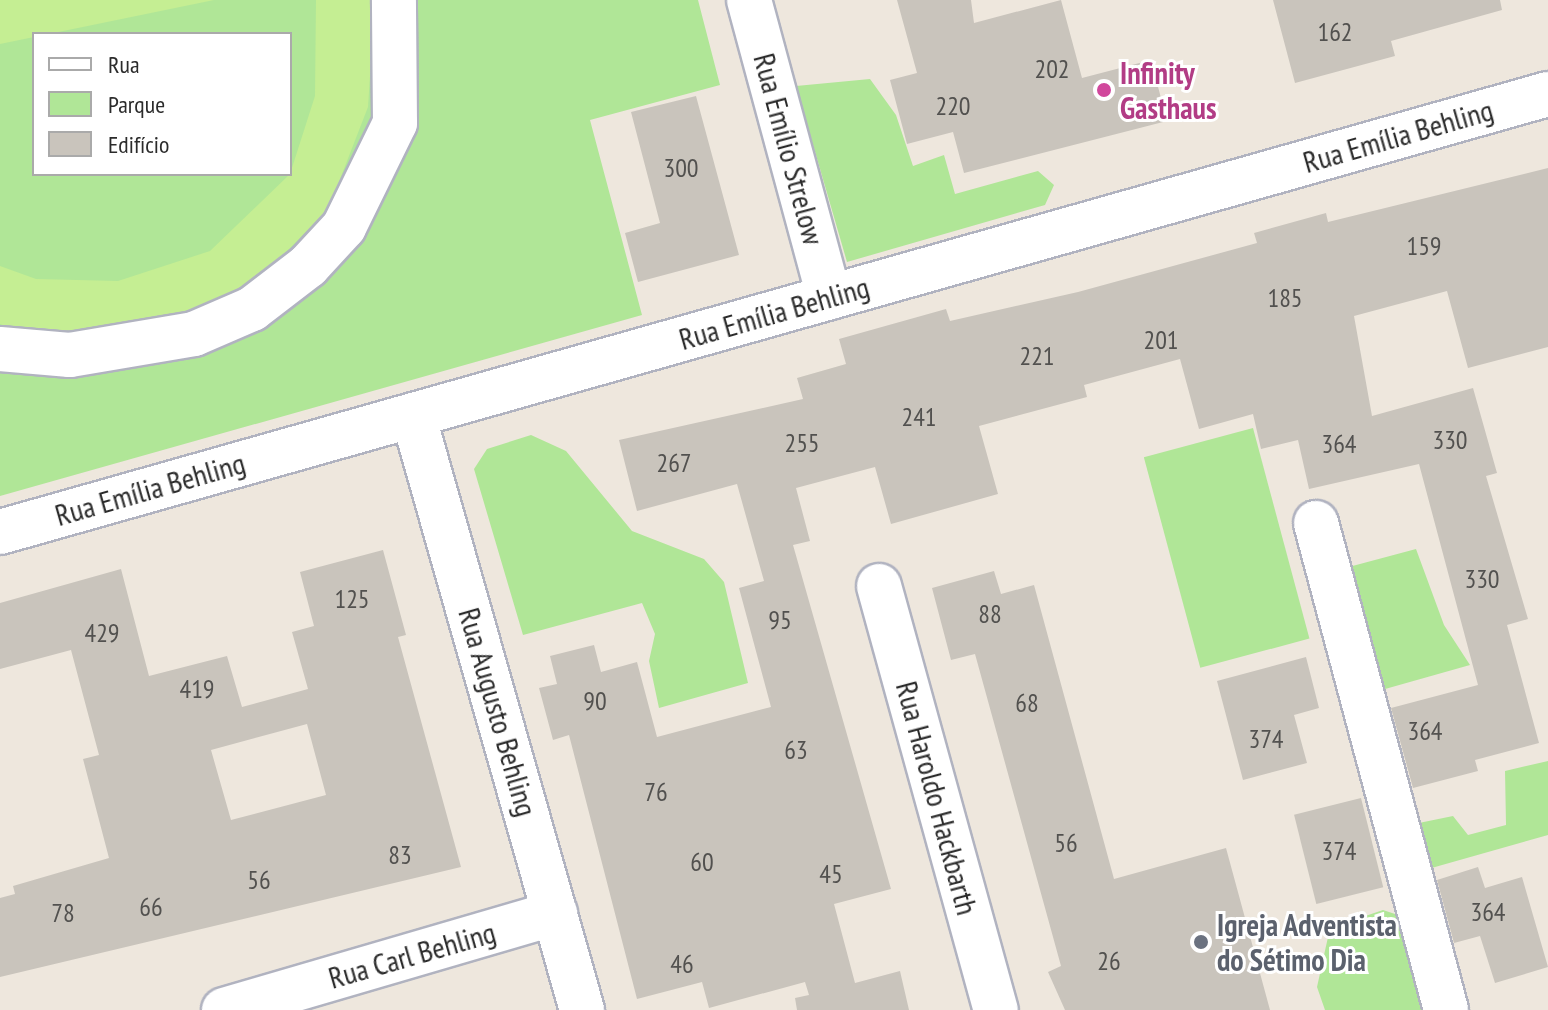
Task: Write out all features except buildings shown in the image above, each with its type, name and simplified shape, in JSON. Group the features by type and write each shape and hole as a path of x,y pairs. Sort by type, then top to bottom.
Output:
{"street":[{"path":"0,349 70,355 194,334 252,309 308,266 344,227 395,123 394,0"},
{"name":"Rua Emílio Strelow","path":"749,0 829,297"},
{"name":"Rua Emília Behling","path":"0,532 1548,94"},
{"name":"Rua Augusto Behling","path":"413,415 582,1010"},
{"path":"1316,523 1446,1010"},
{"name":"Rua Haroldo Hackbarth","path":"879,586 996,1010"},
{"name":"Rua Carl Behling","path":"224,1010 555,913"}],"green space":[{"path":"0,0 698,0 720,85 590,120 642,315 0,496"},
{"path":"0,0 214,0 58,32 32,32 32,37 0,44"},
{"path":"316,0 371,0 374,14 368,107 328,210 239,299 126,336 26,333 0,324 0,266 36,279 118,281 210,251 288,176 292,176 315,96"},
{"path":"870,79 896,115 913,166 944,155 955,194 1038,171 1054,185 1045,205 847,262 796,86"},
{"path":"1253,428 1309,639 1200,668 1144,457"},
{"path":"531,435 566,451 632,531 704,559 724,582 748,683 659,708 649,661 655,634 642,603 523,635 474,469 487,449"},
{"path":"1416,549 1444,625 1470,665 1378,691 1345,568"},
{"path":"1548,761 1548,835 1428,869 1414,824 1453,816 1468,835 1506,825 1505,771"},
{"path":"1383,910 1401,916 1425,1010 1325,1010 1317,987 1330,928"}],"place":[{"name":"Infinity Gasthaus","path":"1104,90"},
{"name":"Igreja Adventista do Sétimo Dia","path":"1201,942"}]}
